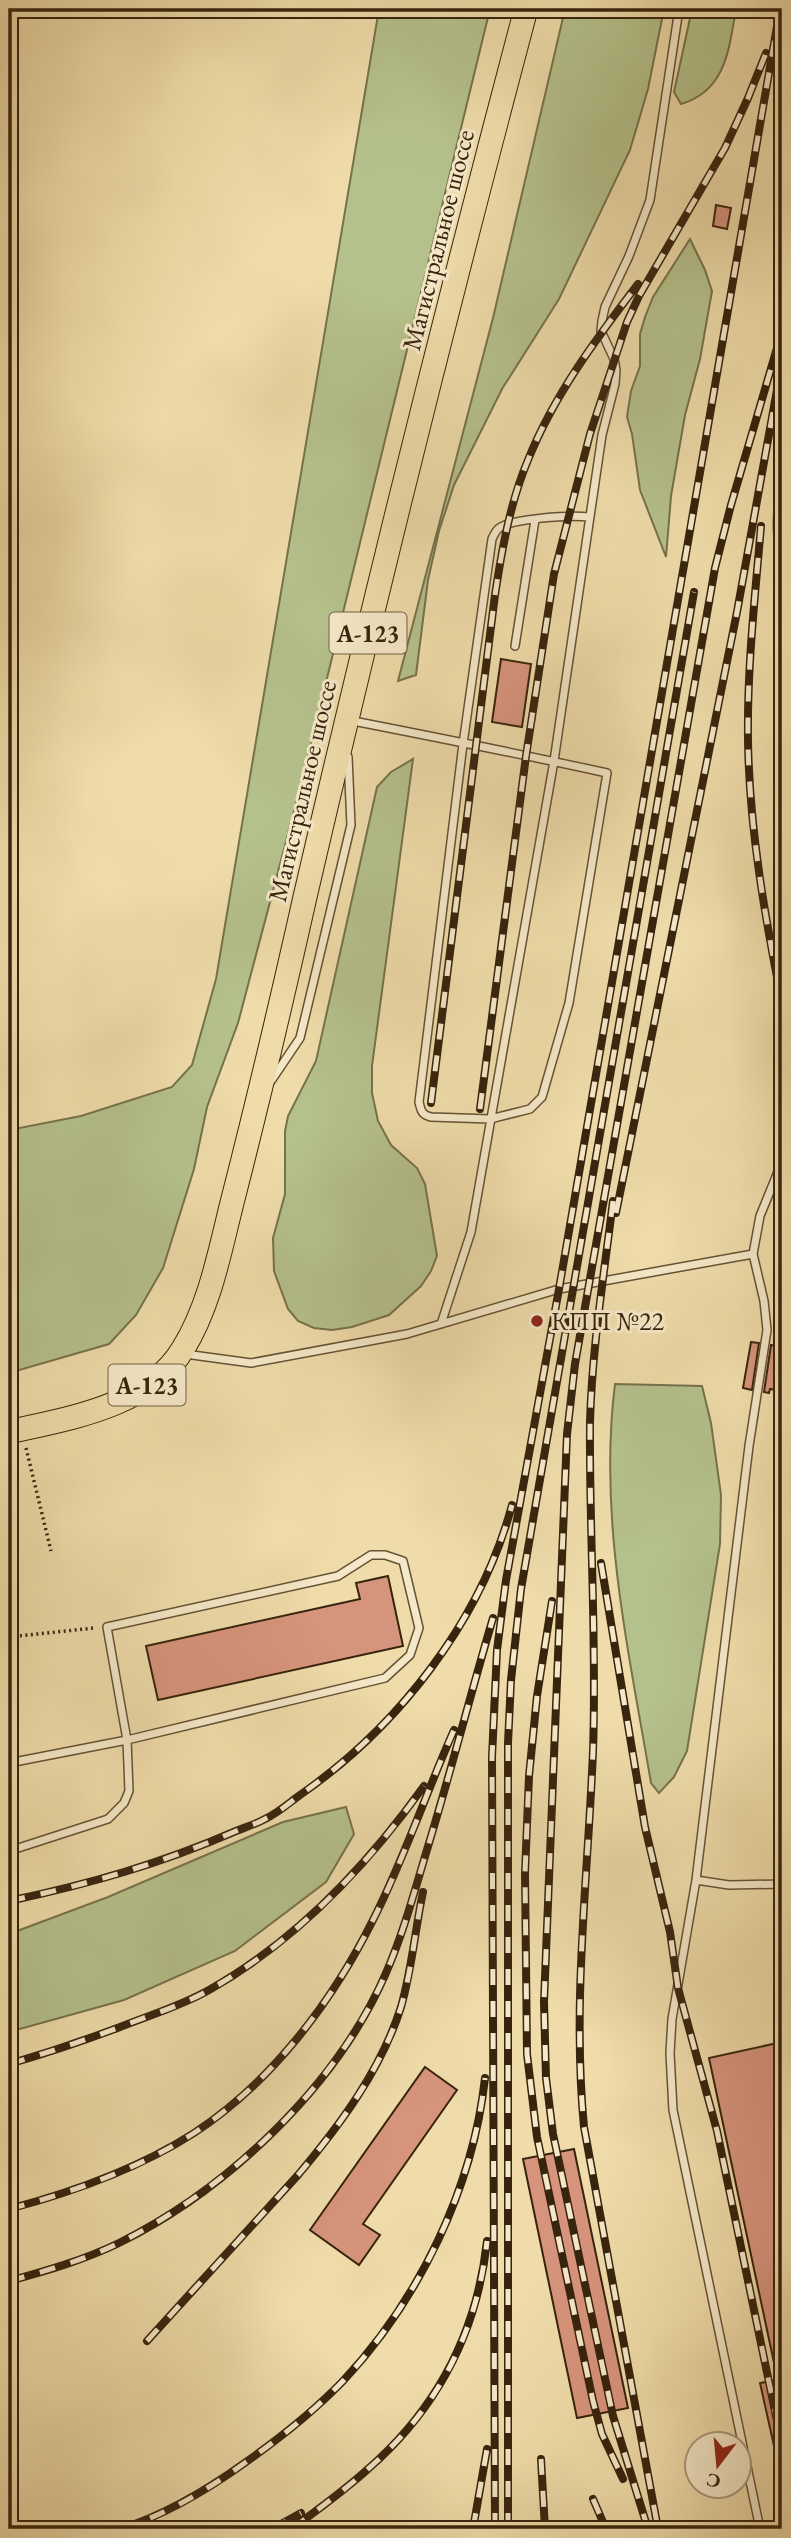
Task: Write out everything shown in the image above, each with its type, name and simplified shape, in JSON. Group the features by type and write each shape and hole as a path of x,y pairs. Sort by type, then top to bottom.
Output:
{"main road":[{"name":"Магистральное шоссе","path":"15,1431 93,1412 128,1398 155,1379 181,1353 201,1315 258,1102 346,720 526,9"}],"lane":[{"path":"441,1324 471,1232 554,761 602,435 615,384 614,359 601,331 602,321 605,307 629,256 650,201 679,9"},
{"path":"346,720 463,744 554,761 607,773 569,1003 542,1097 530,1109 490,1119 431,1117 425,1115 419,1102 463,744 492,539 500,527 568,515 589,517"},
{"path":"515,646 535,520"},
{"path":"760,2529 673,2110 670,2053 696,1880 750,1434 767,1330 764,1301 753,1254 760,1216 782,1162"},
{"path":"181,1353 251,1363 407,1334 559,1289 753,1254"},
{"path":"9,1763 127,1740 385,1678 410,1655 419,1628 403,1560 372,1555 338,1576 107,1627 127,1740 129,1791 124,1803 108,1819 9,1851"},
{"path":"696,1880 729,1885 782,1884"}],"path":[{"path":"15,1431 51,1551"},
{"path":"9,1637 107,1627"}],"green space":[{"path":"379,9 490,9 302,781 238,1023 207,1107 194,1169 163,1268 136,1315 109,1344 9,1373 9,1130 81,1116 172,1087 192,1065 216,979"},
{"path":"565,9 664,9 648,89 630,150 559,299 502,389 454,485 439,531 428,580 416,675 398,681 493,318"},
{"path":"692,9 736,9 723,67 708,89 681,104 674,92"},
{"path":"690,239 712,291 700,359 685,415 671,496 666,557 640,490 627,417 631,391 640,366 640,334 645,317 653,297"},
{"path":"782,455 782,561 774,538 773,524"},
{"path":"413,759 372,1066 372,1093 378,1121 391,1145 417,1168 425,1184 437,1256 421,1286 389,1315 352,1327 332,1330 314,1328 298,1321 288,1309 274,1271 273,1238 285,1194 285,1131 288,1116 316,1061 377,787 391,772"},
{"path":"615,1384 702,1386 711,1423 721,1495 720,1544 687,1751 674,1777 659,1793 651,1783 618,1585 610,1484"},
{"path":"346,1807 354,1834 326,1882 235,1951 124,2000 9,2032 9,1934 108,1897 283,1822"}],"building":[{"path":"716,205 731,208 727,229 713,226"},
{"path":"501,659 531,664 522,727 492,722"},
{"path":"751,1342 759,1343 752,1390 743,1388"},
{"path":"771,1345 778,1346 775,1362 782,1363 782,1391 770,1389 769,1393 764,1392"},
{"path":"388,1576 403,1646 158,1700 146,1646 360,1599 356,1583"},
{"path":"782,2042 782,2371 776,2372 709,2058"},
{"path":"425,2067 457,2090 363,2224 380,2235 359,2265 310,2230"},
{"path":"574,2149 628,2408 577,2418 523,2159"},
{"path":"782,2379 782,2454 776,2455 760,2383"}],"railway":[{"path":"495,2529 492,1757 497,1650 506,1580 559,1289 780,9"},
{"path":"480,1109 526,756 554,574 590,434 627,322 639,296 725,148 766,53"},
{"path":"431,1103 495,595 511,509 528,460 550,413 592,347 638,284"},
{"path":"648,2529 613,2416 553,2134 546,2078 544,2002 567,1434 575,1364 715,568 782,331"},
{"path":"616,1213 737,612 782,362"},
{"path":"761,526 749,686 749,772 759,872 782,1003"},
{"path":"508,2529 508,1743 511,1680 521,1589 694,592"},
{"path":"613,1201 591,1394 594,1710 580,1986 581,2080 584,2127 658,2529"},
{"path":"9,1901 124,1872 255,1824 279,1811 336,1768 402,1704 457,1630 480,1590 512,1505"},
{"path":"601,1563 645,1827 670,1932 678,1988 717,2131 782,2445"},
{"path":"552,1601 537,1696 529,1776 525,1873 527,2054 537,2137 593,2401 602,2434 623,2479"},
{"path":"9,2281 65,2265 106,2249 160,2221 200,2194 275,2130 309,2094 339,2055 365,2015 398,1943 435,1824 493,1618"},
{"path":"9,2209 105,2178 173,2146 222,2113 274,2065 319,2010 357,1951 395,1873 454,1730"},
{"path":"9,2064 79,2042 176,2006 241,1970 271,1949 327,1900 378,1845 424,1786"},
{"path":"147,2341 298,2175 329,2137 371,2075 401,2007 423,1892"},
{"path":"120,2529 154,2517 186,2501 259,2453 320,2403 370,2349 396,2315 418,2279 455,2201 479,2119 485,2078"},
{"path":"292,2529 368,2469 415,2421 434,2394 450,2367 474,2307 487,2241"},
{"path":"473,2529 487,2449"},
{"path":"541,2459 545,2529"},
{"path":"593,2499 606,2529"},
{"path":"272,2529 301,2513"}],"place":[{"name":"КПП №22","path":"537,1321"}]}
